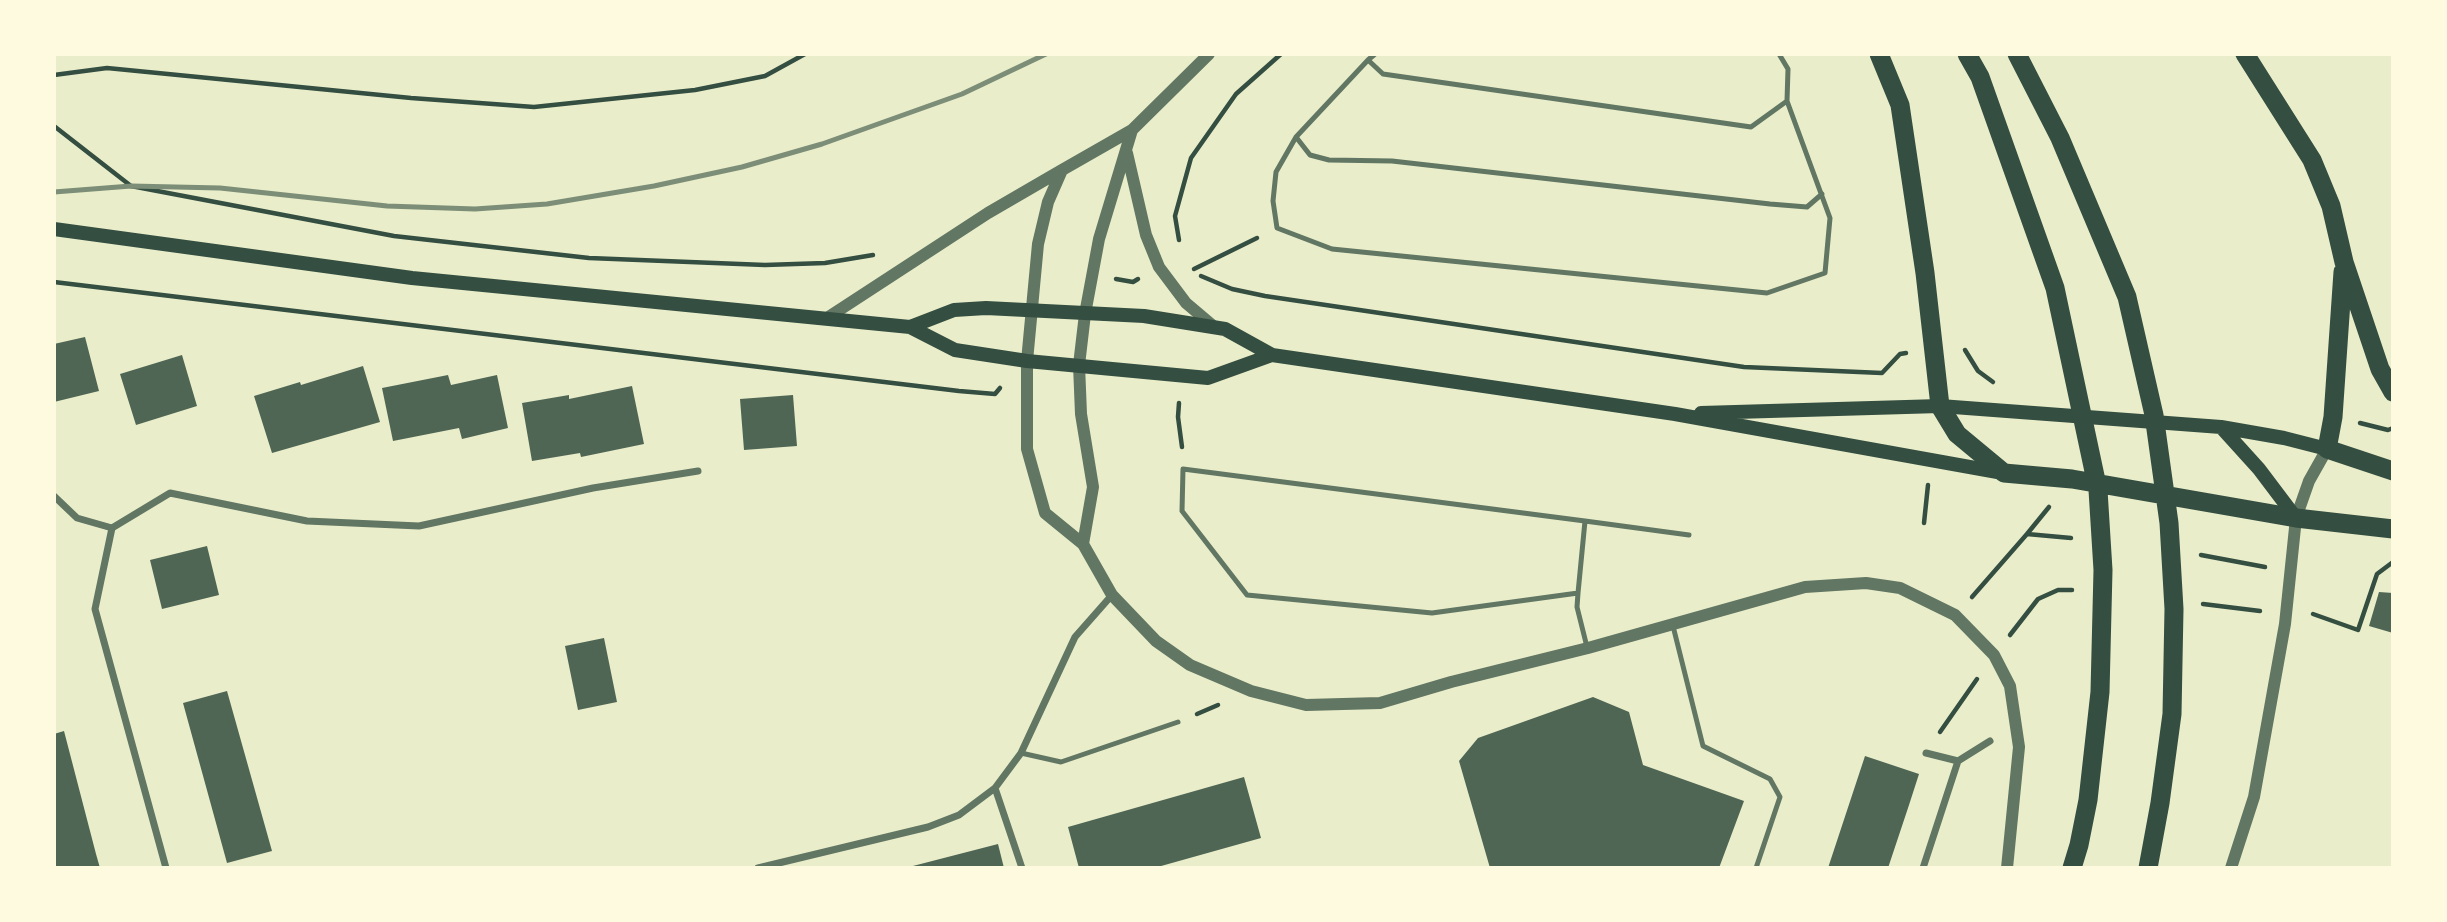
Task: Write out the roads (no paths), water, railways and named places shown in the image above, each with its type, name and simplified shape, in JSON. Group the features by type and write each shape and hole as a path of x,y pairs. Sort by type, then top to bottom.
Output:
{"highway":[{"path":"1880,54 1900,105 1940,406 1958,434 2004,474 2072,479 2296,518 2393,529"},
{"path":"1967,54 1980,77 2055,288 2098,489 2103,570 2100,692 2088,800 2072,868"},
{"path":"2017,54 2060,138 2127,297 2154,415 2170,536 2174,609 2172,714 2148,868"},
{"path":"2245,54 2312,160 2331,206 2344,262 2380,369 2393,393"},
{"path":"2344,262 2333,417 2328,449 2393,471"}],"main road":[{"path":"54,229 412,278 910,327 955,350 1025,360 1208,377 1272,355"},
{"path":"910,327 954,310 986,308 1144,316 1212,325 1226,329 1272,355 1675,414 2004,474"},
{"path":"1675,414 1940,406 2221,427 2328,449"},
{"path":"2221,427 2259,469 2296,518"}],"street":[{"path":"827,318 988,213 1132,130 1209,54"},
{"path":"1083,544 1093,487 1081,414 1079,365 1085,314 1099,239 1132,130"},
{"path":"1126,149 1146,235 1160,267 1186,303 1212,325"},
{"path":"1062,170 1048,202 1038,244 1025,360 1027,449 1045,513 1083,544 1112,595 1156,641 1190,666 1251,691 1306,705 1380,703 1805,587 1866,583 1900,588 1955,615 1994,655 2010,686 2020,747 2007,868"},
{"path":"2231,868 2254,797 2285,624 2296,518 2309,481 2328,449"},
{"path":"166,868 95,609 113,528 170,493 307,521 419,526 593,488 698,471"},
{"path":"54,496 77,518 113,528"},
{"path":"758,868 789,864 928,827 959,816 995,788 1021,753 1075,637 1112,595"},
{"path":"1923,868 1958,761 1990,741"},
{"path":"1926,753 1958,761"},
{"path":"995,788 1022,868"}],"lane":[{"path":"1375,54 1296,137 1276,172 1273,201 1277,228 1332,249 1767,293 1825,273 1829,218 1787,101 1788,69 1779,54"},
{"path":"1368,60 1383,74 1751,127 1787,101"},
{"path":"1296,137 1310,155 1329,160 1392,161 1807,206 1822,194"},
{"path":"1578,593 1432,613 1247,595 1182,511 1183,469 1689,535"},
{"path":"1585,521 1577,607 1588,648"},
{"path":"1672,623 1703,746 1770,779 1780,797 1756,868"},
{"path":"1021,753 1061,762 1178,722"}],"railway":[{"path":"54,192 131,186 220,188 387,206 475,209 547,204 654,186 742,167 822,144 962,94 1046,54"}]}
